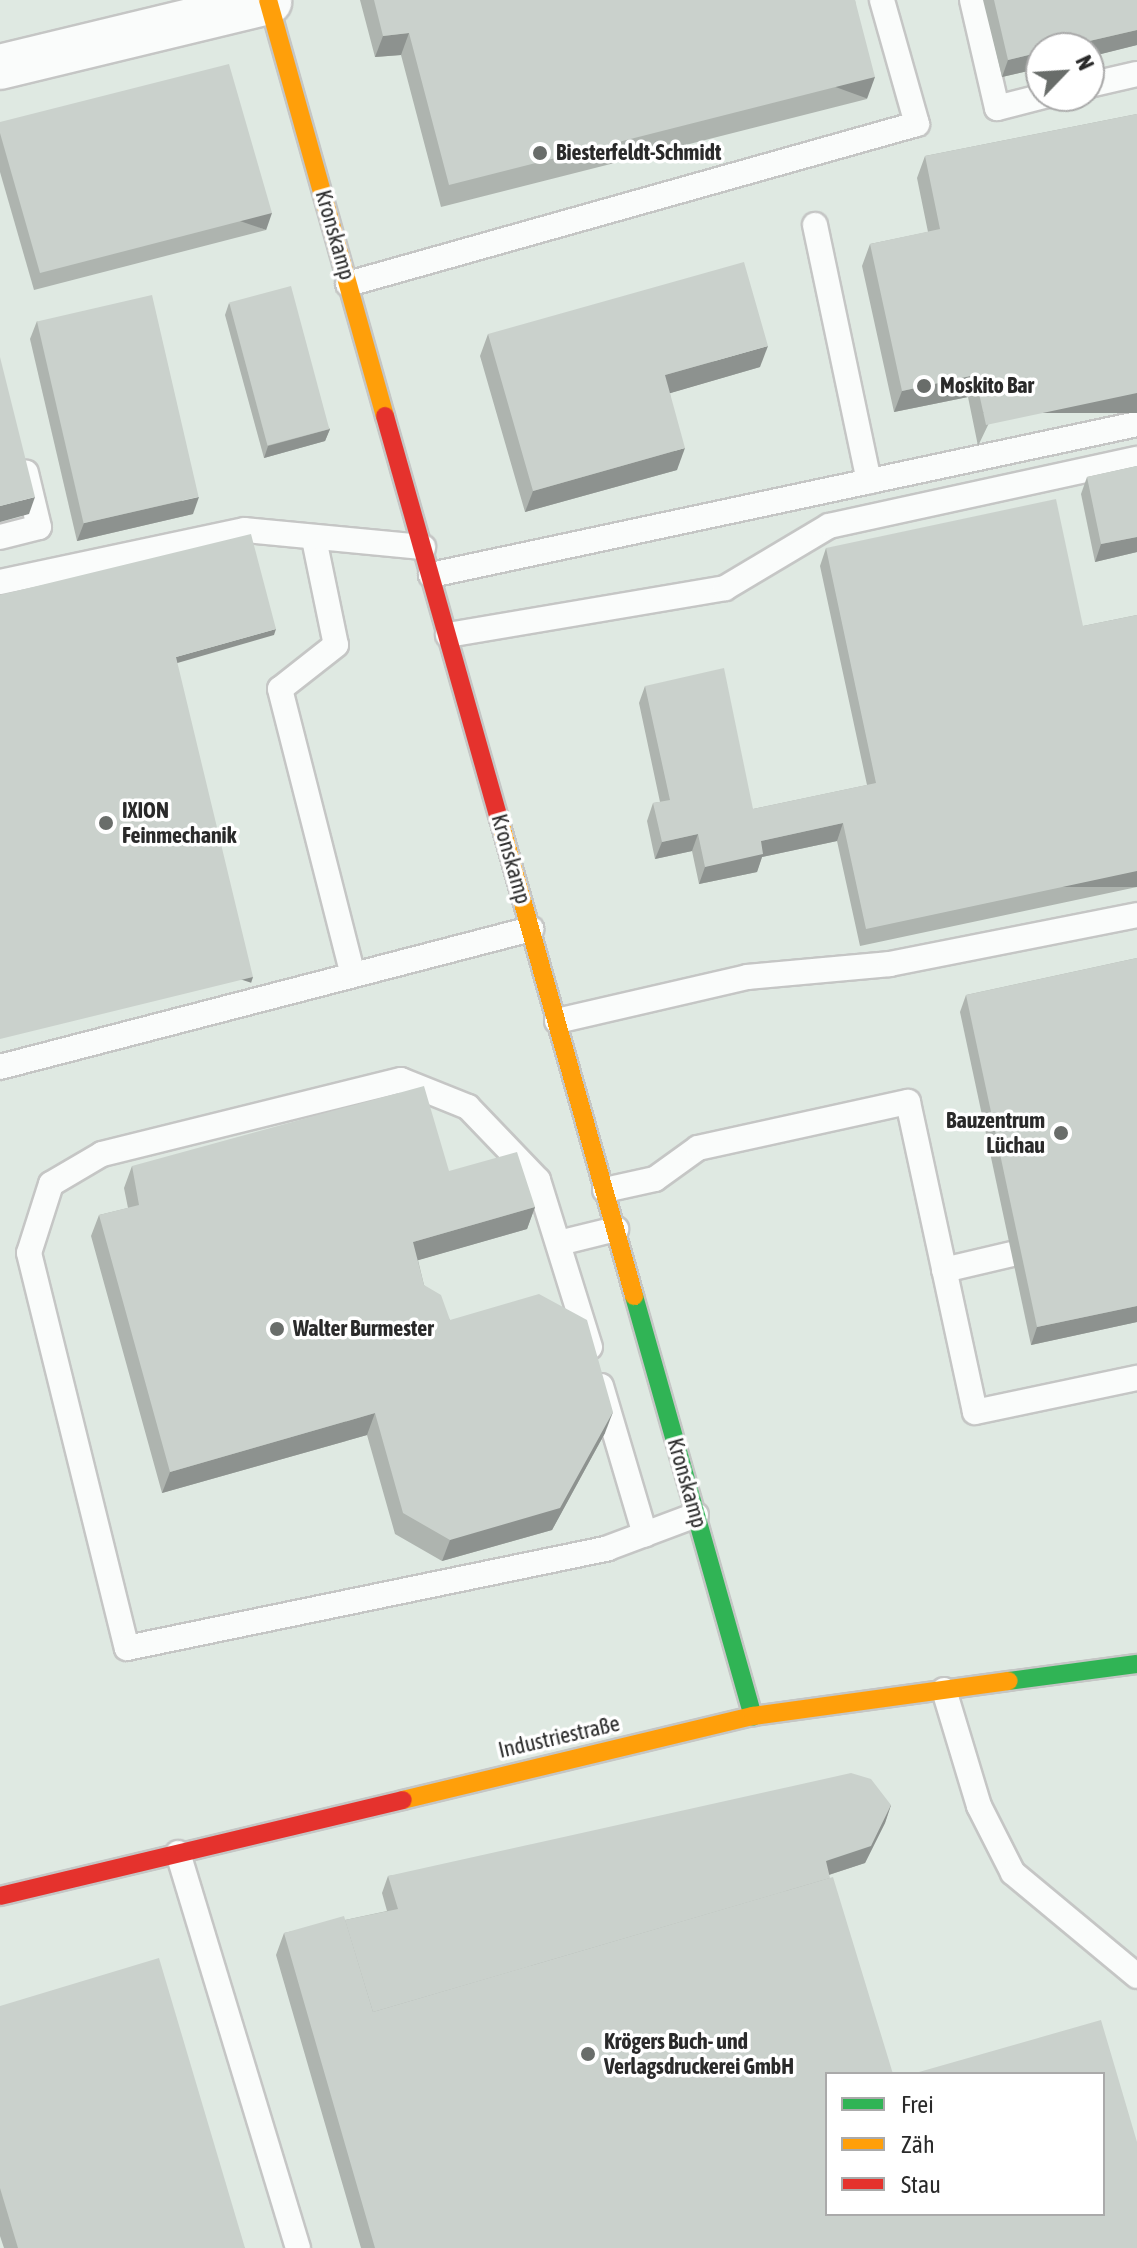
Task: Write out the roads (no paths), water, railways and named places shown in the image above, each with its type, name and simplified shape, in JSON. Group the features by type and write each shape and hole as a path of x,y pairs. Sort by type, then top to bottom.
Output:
{"street":[{"name":"Kronskamp","path":"0,67 269,1 753,1716"},
{"name":"Industriestraße","path":"0,1896 753,1716 1137,1664"}],"lane":[{"path":"348,284 917,124 882,0"},
{"path":"972,0 997,108 1025,101"},
{"path":"1105,81 1137,74"},
{"path":"815,225 869,481"},
{"path":"431,575 1137,424"},
{"path":"0,537 39,527 21,452"},
{"path":"448,635 725,588 829,526 1137,459"},
{"path":"0,582 245,530 423,547"},
{"path":"314,539 336,645 280,689 353,975"},
{"path":"557,1021 747,977 890,964 1137,915"},
{"path":"0,1067 531,929"},
{"path":"645,1535 538,1180 468,1107 401,1080 102,1154 51,1184 29,1253 127,1648 645,1535 696,1515"},
{"path":"605,1190 655,1179 698,1148 908,1102 975,1412 1137,1378"},
{"path":"559,1243 616,1229"},
{"path":"944,1270 1012,1254"},
{"path":"944,1690 979,1806 1013,1873 1137,1976"},
{"path":"178,1853 298,2248"}],"place":[{"name":"Biesterfeldt-Schmidt","path":"540,153"},
{"name":"Moskito Bar","path":"924,386"},
{"name":"IXION Feinmechanik","path":"106,823"},
{"name":"Bauzentrum Lüchau","path":"1061,1133"},
{"name":"Walter Burmester","path":"277,1329"},
{"name":"Krögers Buch- und Verlagsdruckerei GmbH","path":"588,2054"}]}
